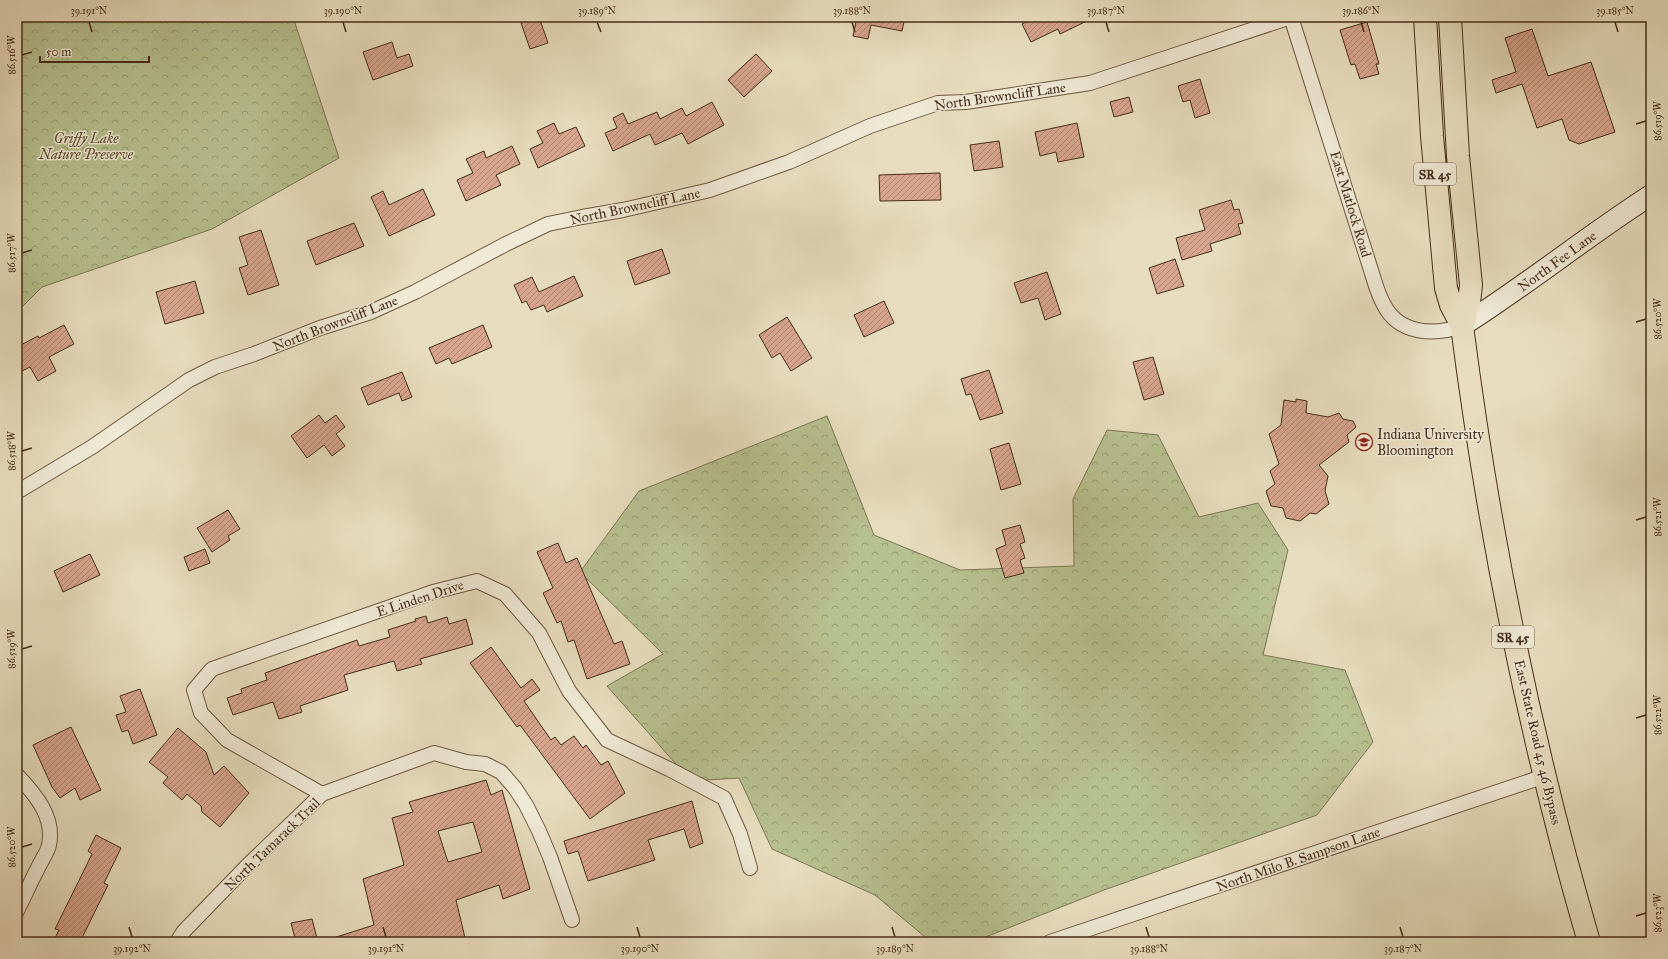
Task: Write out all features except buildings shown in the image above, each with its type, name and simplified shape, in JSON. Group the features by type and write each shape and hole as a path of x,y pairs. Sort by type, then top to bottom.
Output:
{"highway":[{"name":"SR 45","path":"1425,17 1432,136 1444,280 1451,305 1462,326"},
{"name":"SR 45","path":"1450,17 1458,156 1470,285 1469,303 1462,326"},
{"name":"East State Road 45 46 Bypass","path":"1462,326 1479,448 1522,680 1545,776 1589,942"}],"street":[{"name":"East Matlock Road","path":"1291,17 1370,267 1384,305 1396,321 1413,330 1431,332 1450,330 1462,326"},
{"name":"North Browncliff Lane","path":"17,492 92,447 189,380 215,367 254,354 320,328 377,309 415,292 506,244 548,224 623,210 710,190 789,162 870,126 938,103 974,100 1090,83 1291,17"},
{"name":"North Fee Lane","path":"1462,326 1494,306 1619,215 1651,195"},
{"name":"E Linden Drive","path":"322,794 227,740 201,713 194,690 212,669 433,592 477,581 505,594 539,633 569,691 607,740 669,769 724,798 740,834 750,868"},
{"name":"North Tamarack Trail","path":"177,942 184,932 247,866 322,794 434,753 466,762 485,764 501,772 515,788 526,806 550,857 572,920"},
{"path":"17,776 28,786 43,807 48,816 50,830 49,845 17,911"},
{"name":"North Milo B. Sampson Lane","path":"1050,942 1545,776"}],"green space":[{"name":"Griffy Lake Nature Preserve","path":"17,17 293,17 339,158 212,229 42,287 17,312"},
{"path":"827,416 874,535 960,570 1074,566 1073,499 1107,430 1158,435 1199,517 1258,503 1288,550 1263,655 1345,670 1373,742 1317,815 1104,890 973,942 931,942 875,895 772,849 739,778 691,781 607,686 663,654 580,572 639,491"}],"place":[{"name":"Indiana University Bloomington","path":"1364,442"}]}
